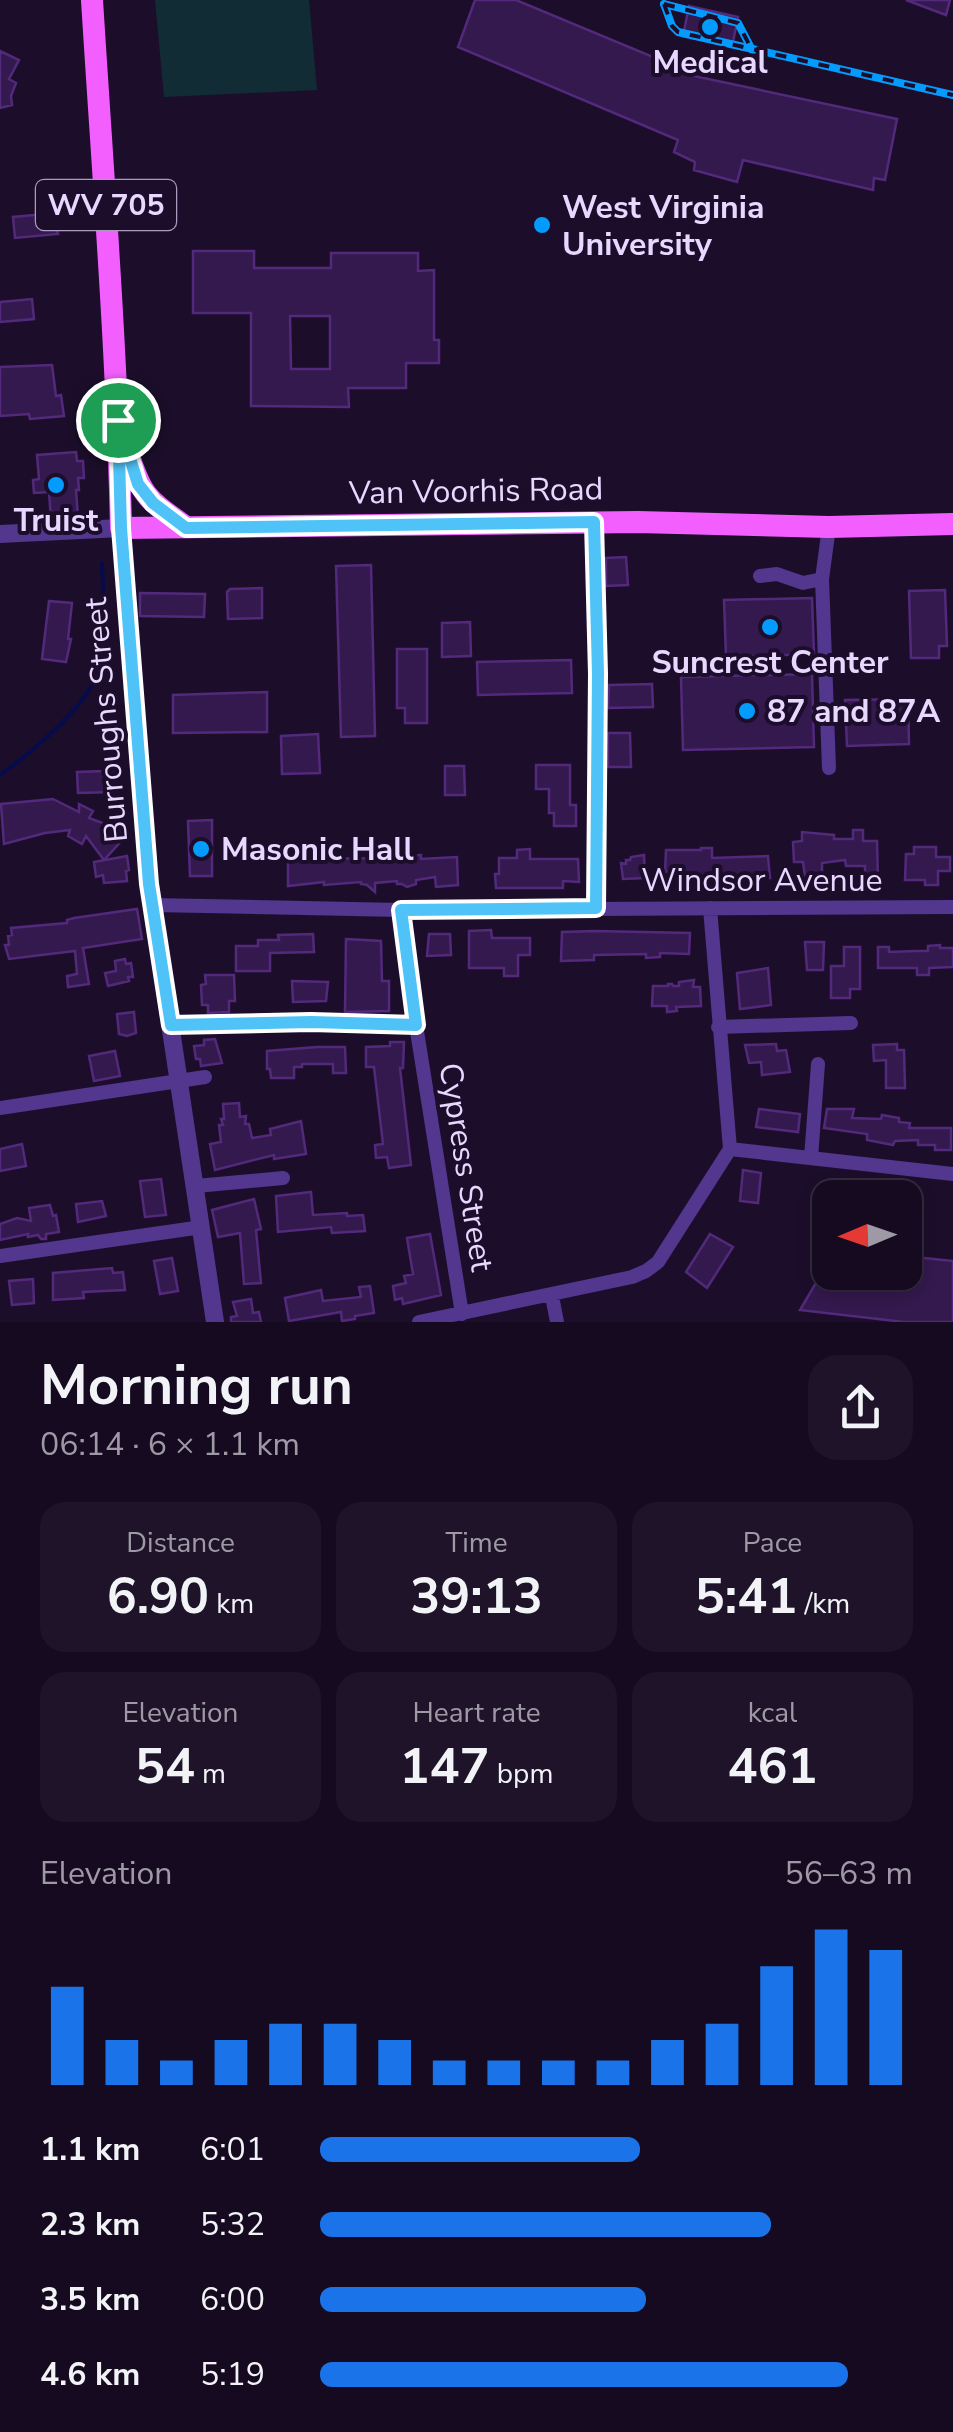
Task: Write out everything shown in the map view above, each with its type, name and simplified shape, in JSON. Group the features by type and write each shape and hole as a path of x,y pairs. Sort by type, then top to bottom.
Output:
{"main road":[{"name":"WV 705","path":"92,0 109,241 121,528"},
{"path":"118,420 138,484 153,503 186,528"},
{"name":"Van Voorhis Road","path":"121,528 594,522 829,527 953,524"}],"street":[{"path":"594,522 598,674 596,908"},
{"path":"829,527 822,579 821,725 829,768"},
{"name":"Van Voorhis Road","path":"0,534 121,528"},
{"name":"Burroughs Street","path":"121,528 152,905 215,1322"},
{"path":"760,576 776,574 803,583 822,579"},
{"name":"Windsor Avenue","path":"152,905 401,910 953,907"},
{"path":"419,1322 632,1277 658,1262 730,1149 710,908"},
{"name":"Cypress Street","path":"401,910 462,1314"},
{"path":"718,1027 851,1023"},
{"path":"171,1025 416,1025"},
{"path":"811,1158 818,1064"},
{"path":"0,1108 206,1077"},
{"path":"730,1149 953,1174"},
{"path":"196,1186 282,1178"},
{"path":"0,1256 202,1227"},
{"path":"552,1296 557,1322"}],"shaded area":[{"path":"155,0 309,0 317,90 164,97"}],"building":[{"path":"475,0 516,0 694,76 897,119 885,180 874,178 873,190 743,160 737,182 694,170 695,162 674,152 678,140 458,47"},
{"path":"906,0 950,0 946,15"},
{"name":"Medical","path":"689,6 738,17 732,47 683,36"},
{"path":"0,51 19,60 9,79 16,83 12,105 0,108"},
{"path":"56,213 56,218 68,217 69,229 57,230 58,234 15,238 13,217"},
{"path":"193,251 254,251 254,268 331,268 331,253 418,253 418,271 434,270 434,340 439,340 439,363 406,363 406,388 348,388 349,407 251,406 251,313 193,313","holes":["290,316 330,316 330,369 291,369"]},
{"path":"32,299 34,319 0,322 0,302"},
{"path":"52,365 56,396 61,395 64,416 0,416 0,367"},
{"name":"Truist","path":"76,452 77,461 83,461 84,478 78,478 76,490 78,518 51,519 49,492 34,493 33,480 39,479 37,455"},
{"path":"626,557 628,585 606,586 606,558"},
{"path":"371,565 375,736 341,737 336,566"},
{"path":"262,588 262,618 228,619 230,589"},
{"path":"945,590 947,646 939,646 939,658 911,658 909,591"},
{"path":"140,593 205,594 204,617 140,616"},
{"name":"Suncrest Center","path":"812,598 814,654 726,657 724,600"},
{"path":"49,601 72,603 66,662 42,659"},
{"path":"470,622 471,656 442,657 442,623"},
{"path":"397,649 427,649 427,723 405,723 405,708 397,708"},
{"path":"571,660 572,693 478,695 477,662"},
{"name":"87 and 87A","path":"812,674 814,747 683,750 681,677"},
{"path":"652,684 653,707 608,708 609,685"},
{"path":"267,692 267,732 173,733 173,695"},
{"path":"908,699 909,744 847,746 845,700"},
{"path":"608,733 630,733 631,767 608,767"},
{"path":"318,734 320,773 282,774 281,736"},
{"path":"536,765 570,765 570,805 576,805 576,826 554,826 554,813 549,813 549,789 536,789"},
{"path":"445,766 464,766 465,795 445,795"},
{"path":"77,772 114,773 114,792 78,793"},
{"path":"53,799 79,812 79,804 93,811 89,818 105,824 113,816 123,826 119,831 125,837 104,860 86,836 82,844 68,836 70,830 4,844 1,804"},
{"name":"Masonic Hall","path":"212,820 212,876 190,876 188,821"},
{"path":"853,830 863,830 863,841 877,841 878,882 865,882 865,866 846,866 845,860 822,863 822,876 805,877 803,862 794,862 793,842 802,841 802,832 853,839"},
{"path":"914,847 936,847 936,857 950,857 950,871 938,871 938,885 905,880 906,854 914,854"},
{"path":"712,848 712,858 768,856 770,878 694,879 694,875 680,871 665,872 666,850"},
{"path":"530,849 530,859 578,859 579,882 563,881 563,888 496,888 499,858 517,858 517,850"},
{"path":"421,855 421,859 457,857 458,885 436,887 435,877 416,880 416,884 407,887 397,881 375,883 375,892 361,882 288,886 288,859"},
{"path":"644,855 645,878 623,879 621,863"},
{"path":"127,856 127,881 104,883 103,875 96,877 94,862"},
{"path":"137,909 142,939 83,948 89,984 68,987 67,976 77,974 75,951 9,959 5,945 9,945 11,928 67,923 74,918"},
{"path":"491,930 492,938 530,938 530,955 518,955 518,976 504,976 504,968 469,968 469,931"},
{"path":"562,932 690,933 689,954 660,953 660,957 646,958 646,954 594,955 594,960 561,961"},
{"path":"313,934 314,952 270,953 270,971 236,971 236,946 258,946 258,940 279,940 278,935"},
{"path":"429,934 450,934 451,955 427,956"},
{"path":"346,939 381,941 382,981 389,981 389,1011 345,1012"},
{"path":"805,942 824,942 823,970 807,970"},
{"path":"928,946 953,948 953,967 929,968 929,975 917,975 917,968 878,968 878,947 889,947 889,952 928,951"},
{"path":"844,947 860,947 860,989 850,989 850,998 831,998 831,966 844,966"},
{"path":"125,959 126,964 131,963 133,977 108,986 105,973 116,971 115,961"},
{"path":"768,968 771,1005 740,1009 737,973"},
{"path":"205,975 234,975 235,1001 229,1001 229,1012 208,1013 208,1005 202,1005"},
{"path":"694,980 693,987 700,987 701,1006 676,1007 677,1011 667,1012 667,1006 652,1006 653,986 679,986 679,982"},
{"path":"292,981 328,982 326,1001 293,1002"},
{"path":"134,1012 136,1033 119,1034 117,1014"},
{"path":"215,1039 222,1063 201,1066 194,1046"},
{"path":"390,1042 404,1042 400,1068 411,1165 389,1168 387,1157 376,1158 375,1145 383,1144 374,1067 366,1067 366,1047 390,1046"},
{"path":"776,1044 777,1051 786,1050 790,1072 762,1075 761,1062 749,1063 745,1045"},
{"path":"897,1044 897,1050 904,1050 905,1088 886,1088 886,1060 874,1061 873,1045"},
{"path":"345,1047 346,1073 333,1073 333,1064 302,1064 294,1067 294,1078 271,1078 267,1051"},
{"path":"115,1051 120,1076 94,1081 89,1056"},
{"path":"239,1103 240,1117 246,1116 245,1124 249,1124 252,1138 271,1135 270,1129 301,1121 306,1154 274,1159 274,1155 215,1170 210,1144 221,1142 223,1104"},
{"path":"759,1109 800,1114 798,1132 756,1127"},
{"path":"827,1109 854,1109 852,1118 899,1118 899,1122 910,1123 909,1128 951,1128 951,1150 918,1145 918,1140 895,1141 893,1145 867,1140 867,1134 824,1128"},
{"path":"22,1144 26,1166 0,1171 0,1149"},
{"path":"743,1170 761,1173 758,1203 740,1201"},
{"path":"161,1179 166,1215 145,1217 140,1181"},
{"path":"311,1192 313,1215 363,1215 365,1231 332,1233 331,1227 278,1232 276,1196"},
{"path":"254,1199 261,1229 256,1230 261,1283 244,1284 240,1233 218,1237 212,1210"},
{"path":"102,1201 106,1216 78,1222 76,1204"},
{"path":"50,1205 59,1232 46,1234 46,1239 28,1234 0,1240 0,1224 17,1218 31,1221 29,1208"},
{"path":"430,1234 441,1295 403,1304 402,1298 395,1300 393,1286 406,1283 404,1276 413,1274 407,1238"},
{"path":"710,1234 733,1247 707,1288 686,1272"},
{"path":"172,1258 178,1291 160,1294 154,1261"},
{"path":"922,1258 953,1261 953,1322 904,1322 800,1310 812,1290 922,1290"},
{"path":"112,1268 113,1273 123,1272 125,1290 83,1292 84,1298 53,1300 53,1273"},
{"path":"33,1279 34,1303 12,1305 9,1281"},
{"path":"370,1286 374,1313 342,1321 341,1312 289,1321 285,1298 321,1290 323,1301 361,1297 359,1287"},
{"path":"251,1299 253,1313 259,1312 261,1322 231,1322 231,1317 237,1316 233,1302"}],"waterway":[{"path":"0,775 59,726 95,680 103,640 102,563"}],"railway":[{"path":"664,4 678,32 953,95"},
{"path":"664,4 738,23 752,50"}],"place":[{"name":"Medical","path":"710,27"},
{"name":"West Virginia University","path":"542,225"},
{"name":"Truist","path":"56,485"},
{"name":"Suncrest Center","path":"770,627"},
{"name":"87 and 87A","path":"747,711"},
{"name":"Masonic Hall","path":"201,849"}],"route":[{"path":"118,420 138,484 146,497 186,528 594,522 598,674 596,908 401,910 416,1025 171,1025 149,884 121,528 118,420"}]}
